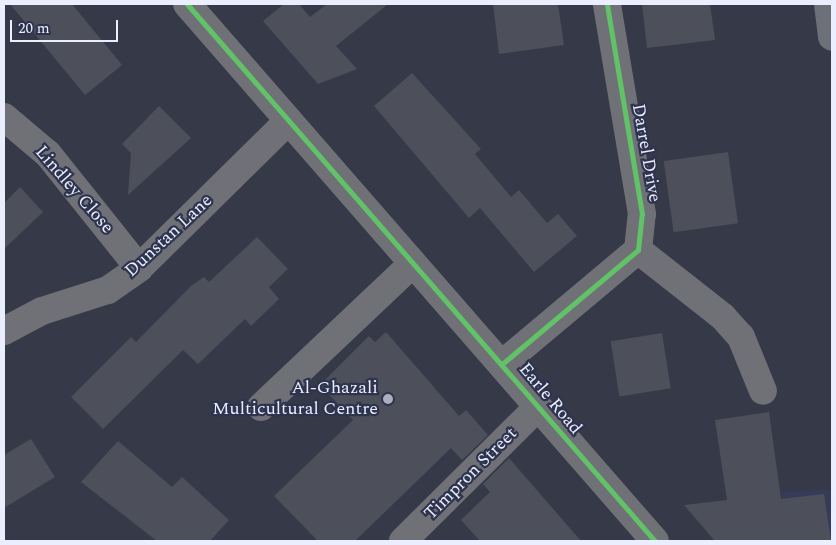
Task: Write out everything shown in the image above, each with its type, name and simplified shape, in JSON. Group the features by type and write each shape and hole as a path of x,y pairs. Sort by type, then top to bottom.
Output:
{"street":[{"name":"Earle Road","path":"187,4 411,265 502,364 655,541"},
{"name":"Darrel Drive","path":"607,4 642,214 638,250"},
{"name":"Lindley Close","path":"4,117 48,154 139,268"},
{"name":"Dunstan Lane","path":"4,331 42,311 108,290 139,268 287,122"},
{"path":"502,364 638,250 723,317 741,337 763,391"},
{"path":"261,407 411,265"},
{"name":"Timpron Street","path":"404,541 538,407"}],"shaded area":[{"path":"823,489 832,491 832,541 792,541 807,526 777,493"}],"building":[{"path":"10,4 72,4 122,65 85,95"},
{"path":"284,4 299,4 310,17 327,4 388,4 336,46 357,69 318,84 263,21"},
{"path":"493,4 558,4 564,45 499,54"},
{"path":"642,4 710,4 715,40 647,48"},
{"path":"412,73 481,149 475,154 511,197 519,190 547,223 558,214 577,236 534,272 480,208 469,218 374,106"},
{"path":"159,106 191,138 128,195 131,153 122,144"},
{"path":"728,152 738,223 674,232 664,161"},
{"path":"20,187 43,212 4,249 4,203"},
{"path":"257,237 288,269 269,287 279,299 251,326 245,319 198,364 183,350 103,429 71,397 131,337 136,342 191,286 204,277 209,282"},
{"path":"386,332 459,416 466,410 488,435 462,460 451,448 355,541 318,541 274,496 353,420 320,385 369,336 375,342"},
{"path":"662,333 671,388 619,396 611,341"},
{"path":"769,412 781,499 824,494 831,541 715,541 684,505 727,500 715,420"},
{"path":"31,439 55,477 4,508 4,455"},
{"path":"118,441 172,487 182,477 229,520 210,541 157,541 81,482"},
{"path":"509,458 581,541 480,541 461,520 490,492 483,484"}],"cycle path":[{"path":"187,4 655,541"},
{"path":"502,364 638,250 642,214 607,4"}],"place":[{"name":"Al-Ghazali Multicultural Centre","path":"388,399"}]}
